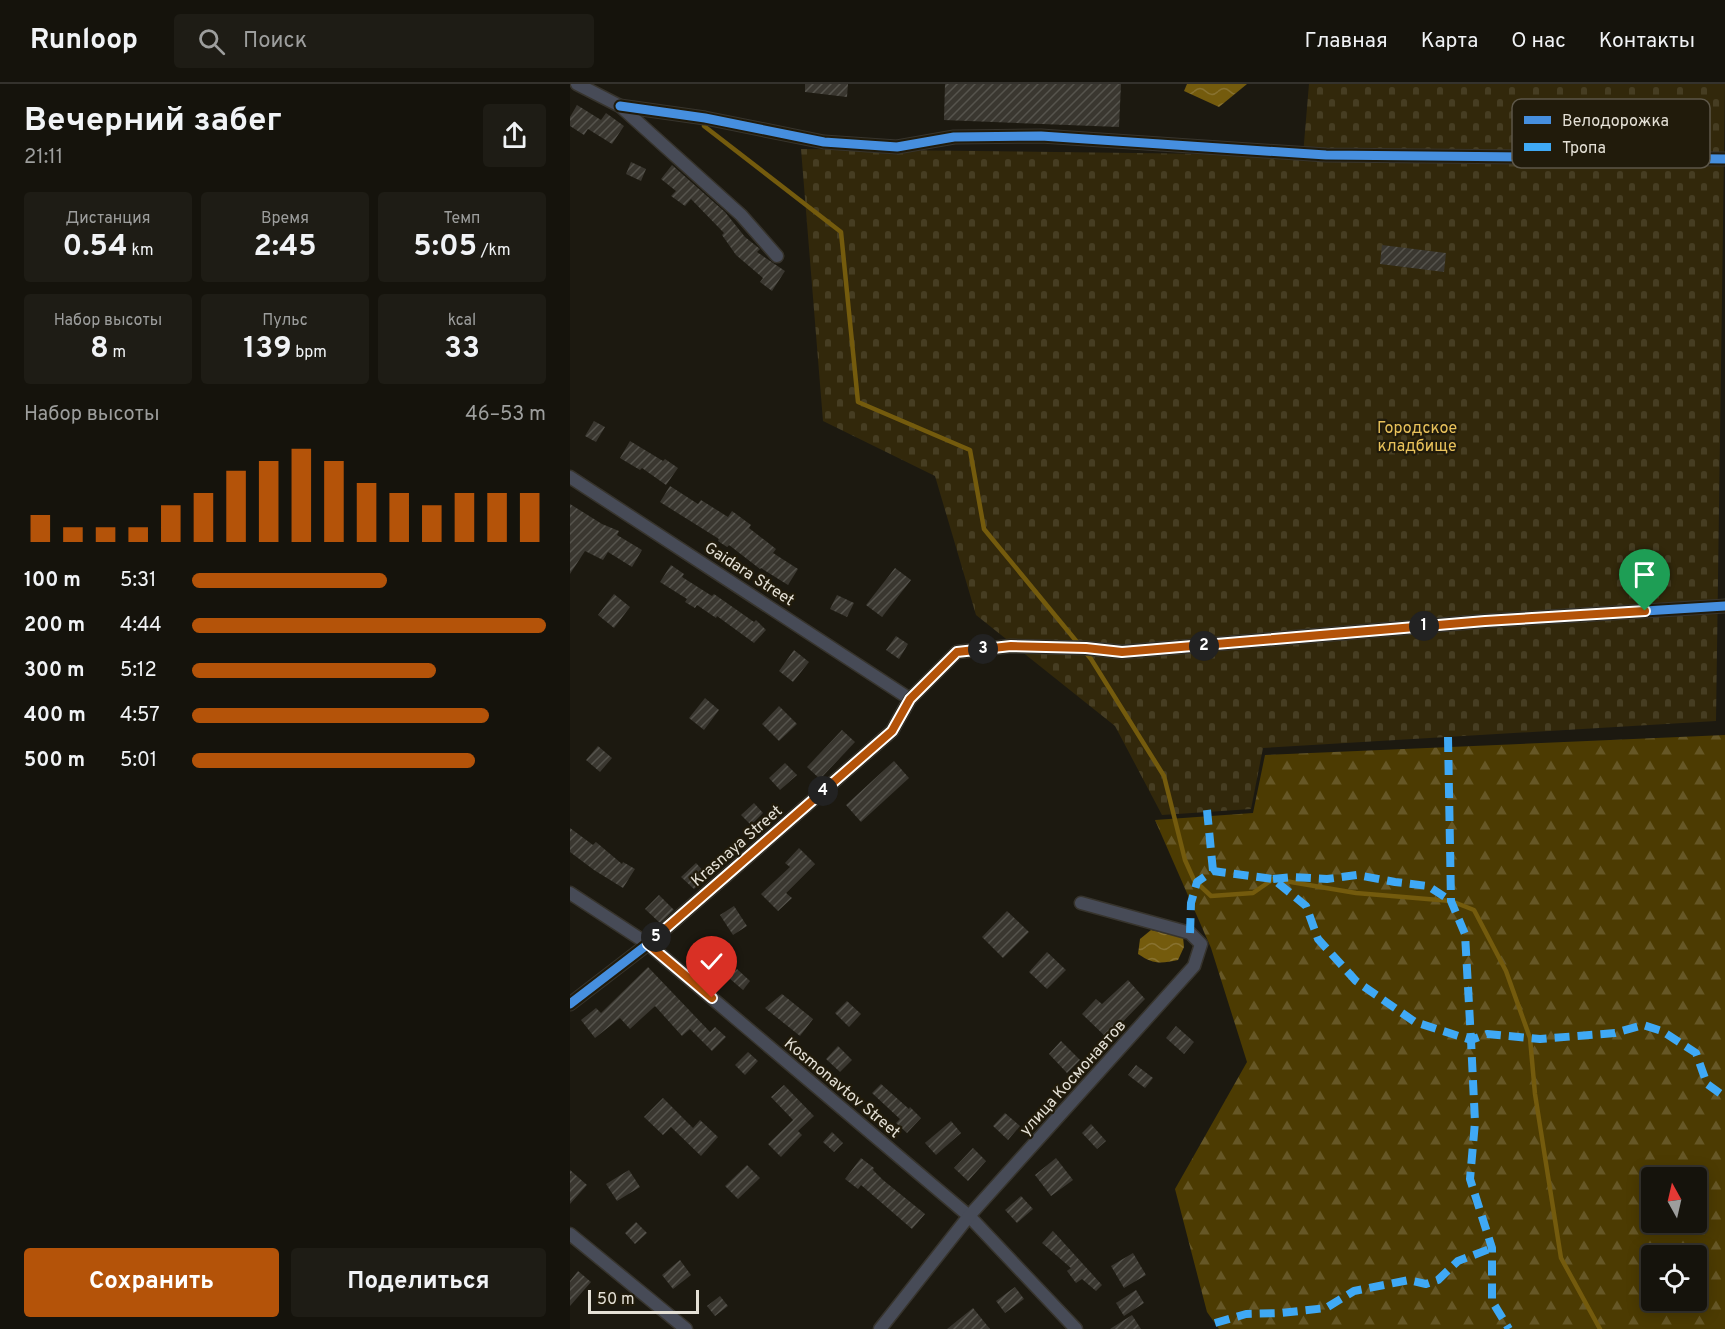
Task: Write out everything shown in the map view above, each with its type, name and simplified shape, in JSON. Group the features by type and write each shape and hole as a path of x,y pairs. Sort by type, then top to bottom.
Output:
{"street":[{"path":"577,84 620,106 741,215 777,256"},
{"path":"620,106 705,118 824,142 897,147 954,137 1041,136 1326,155 1512,157"},
{"path":"1710,159 1725,159"},
{"name":"Gaidara Street","path":"570,477 910,699"},
{"name":"Krasnaya Street","path":"570,1004 648,944 892,731 910,699 957,652 1011,646 1086,648 1122,652 1485,621 1725,606"},
{"name":"Kosmonavtov Street","path":"570,893 648,944 969,1216 1076,1329"},
{"name":"улица Космонавтов","path":"880,1329 969,1216 1194,966 1201,944 1190,933 1080,903"},
{"path":"570,1234 686,1329"}],"green space":[{"name":"Городское кладбище","path":"1309,84 1725,84 1716,721 1263,748 1251,809 1162,815 1115,726 976,615 935,476 823,421 801,149 1303,155"},
{"path":"1725,735 1725,1329 1219,1329 1207,1312 1175,1189 1247,1062 1211,948 1155,820 1253,813 1265,755"}],"water":[{"path":"1187,84 1247,84 1219,107 1184,91"},
{"path":"1151,930 1183,937 1184,947 1178,960 1157,962 1138,954 1140,939"}],"building":[{"path":"805,84 848,84 847,97 805,92"},
{"path":"945,84 1121,84 1119,127 944,120"},
{"path":"577,105 601,120 606,113 624,126 612,144 588,129 584,135 570,126 570,117"},
{"path":"631,162 646,169 641,181 626,174"},
{"path":"672,165 725,212 745,237 760,249 757,252 785,271 772,291 760,282 763,278 736,255 722,235 724,233 691,199 685,206 671,196 676,191 661,179"},
{"path":"1382,245 1446,253 1444,272 1380,264"},
{"path":"594,421 605,427 596,442 585,436"},
{"path":"630,441 678,468 666,485 642,468 640,470 620,458"},
{"path":"670,486 698,504 701,500 728,517 732,511 751,525 749,528 776,549 773,553 798,569 788,585 760,569 729,545 727,547 718,541 719,539 660,502"},
{"path":"570,504 602,524 619,531 617,535 642,550 632,567 608,552 603,560 585,551 570,574"},
{"path":"671,565 684,574 682,577 712,596 714,594 754,622 756,620 766,630 754,643 717,616 716,618 697,605 695,608 685,602 687,599 660,582"},
{"path":"895,568 911,580 882,617 866,605"},
{"path":"614,594 630,607 614,628 598,615"},
{"path":"837,595 854,603 847,617 830,609"},
{"path":"896,636 908,644 899,659 886,650"},
{"path":"794,650 809,662 793,682 779,671"},
{"path":"705,698 719,710 704,730 689,718"},
{"path":"779,706 797,724 779,741 762,724"},
{"path":"842,730 855,742 820,779 807,767"},
{"path":"598,746 612,758 600,772 586,760"},
{"path":"894,761 909,778 861,822 846,805"},
{"path":"785,763 797,775 780,790 769,778"},
{"path":"754,803 763,813 751,825 741,815"},
{"path":"570,828 593,845 596,842 622,864 623,862 635,869 623,888 570,852"},
{"path":"799,848 815,864 786,893 792,898 778,911 761,894 790,867 785,863"},
{"path":"696,863 708,876 694,889 681,877"},
{"path":"659,895 674,910 660,923 645,909"},
{"path":"734,906 747,926 733,935 720,915"},
{"path":"1007,911 1029,932 1003,958 982,937"},
{"path":"704,938 720,953 707,967 691,952"},
{"path":"1047,952 1066,970 1047,989 1029,972"},
{"path":"648,967 710,1032 715,1027 726,1037 712,1051 690,1029 682,1036 655,1006 630,1029 620,1018 595,1038 581,1020 596,1008 601,1013"},
{"path":"737,969 750,981 743,990 729,978"},
{"path":"1128,980 1145,999 1107,1038 1082,1014 1096,999 1102,1004"},
{"path":"782,994 813,1019 800,1036 765,1008"},
{"path":"847,1001 861,1014 849,1027 835,1013"},
{"path":"1176,1026 1194,1042 1184,1054 1166,1038"},
{"path":"1061,1041 1080,1060 1067,1073 1049,1054"},
{"path":"838,1046 852,1060 840,1072 826,1059"},
{"path":"748,1052 758,1061 745,1075 735,1065"},
{"path":"1136,1065 1153,1078 1145,1088 1128,1075"},
{"path":"881,1084 921,1118 907,1133 896,1123 900,1119 872,1093"},
{"path":"784,1085 814,1116 798,1131 802,1135 781,1157 768,1144 793,1120 771,1097"},
{"path":"663,1098 693,1128 700,1120 718,1137 701,1156 671,1127 663,1135 644,1117"},
{"path":"1005,1113 1020,1126 1008,1140 993,1126"},
{"path":"951,1121 961,1133 936,1155 925,1143"},
{"path":"1091,1124 1106,1141 1097,1149 1082,1133"},
{"path":"832,1132 843,1143 834,1152 823,1142"},
{"path":"973,1148 986,1161 968,1181 954,1168"},
{"path":"861,1158 874,1168 873,1170 883,1180 925,1214 912,1229 861,1185 858,1189 845,1179"},
{"path":"1056,1158 1073,1180 1051,1196 1035,1175"},
{"path":"747,1165 760,1178 738,1199 725,1186"},
{"path":"570,1170 587,1185 570,1204"},
{"path":"629,1170 640,1187 617,1201 606,1184"},
{"path":"1021,1196 1033,1209 1017,1223 1005,1210"},
{"path":"636,1222 647,1233 635,1244 625,1233"},
{"path":"1053,1231 1102,1285 1096,1291 1082,1279 1076,1283 1067,1271 1071,1268 1042,1243"},
{"path":"1133,1253 1146,1275 1124,1288 1111,1266"},
{"path":"680,1260 691,1275 673,1289 662,1275"},
{"path":"578,1271 591,1282 570,1306 570,1281"},
{"path":"1015,1287 1024,1299 1005,1313 996,1301"},
{"path":"1136,1290 1144,1303 1124,1316 1116,1303"},
{"path":"720,1296 728,1306 715,1316 707,1306"},
{"path":"973,1308 990,1329 947,1329"},
{"path":"1132,1315 1141,1329 1110,1329"}],"waterway":[{"path":"704,126 841,232 858,402 970,450 984,529 1091,659 1164,776 1185,860 1194,880 1211,896 1253,893 1273,879 1356,893 1451,901 1474,910 1506,971 1530,1038 1535,1094 1561,1258 1600,1329"}],"marked path":[{"path":"1448,737 1451,901 1465,934 1471,1040 1487,1034 1540,1039 1615,1033 1643,1025 1662,1031 1696,1053 1707,1084 1725,1097"},
{"path":"1207,810 1213,871"},
{"path":"1190,933 1191,903 1197,882 1213,871 1273,879 1306,906 1318,939 1356,981 1415,1022 1471,1040 1475,1122 1470,1179 1492,1248 1492,1301 1509,1329"},
{"path":"1273,879 1292,877 1327,879 1357,875 1428,886 1451,901"},
{"path":"1215,1323 1246,1314 1326,1308 1354,1291 1409,1280 1426,1284 1438,1280 1458,1261 1492,1248"}],"cycle path":[{"path":"620,106 705,118 824,142 897,147 954,137 1041,136 1326,155 1512,157"},
{"path":"1710,159 1725,159"},
{"path":"570,1004 648,944 892,731 910,699 957,652 1011,646 1085,648 1122,652 1485,621 1725,606"}],"route":[{"path":"712,998 648,944 892,731 910,699 957,652 1011,646 1086,648 1122,652 1485,621 1645,611"}]}
